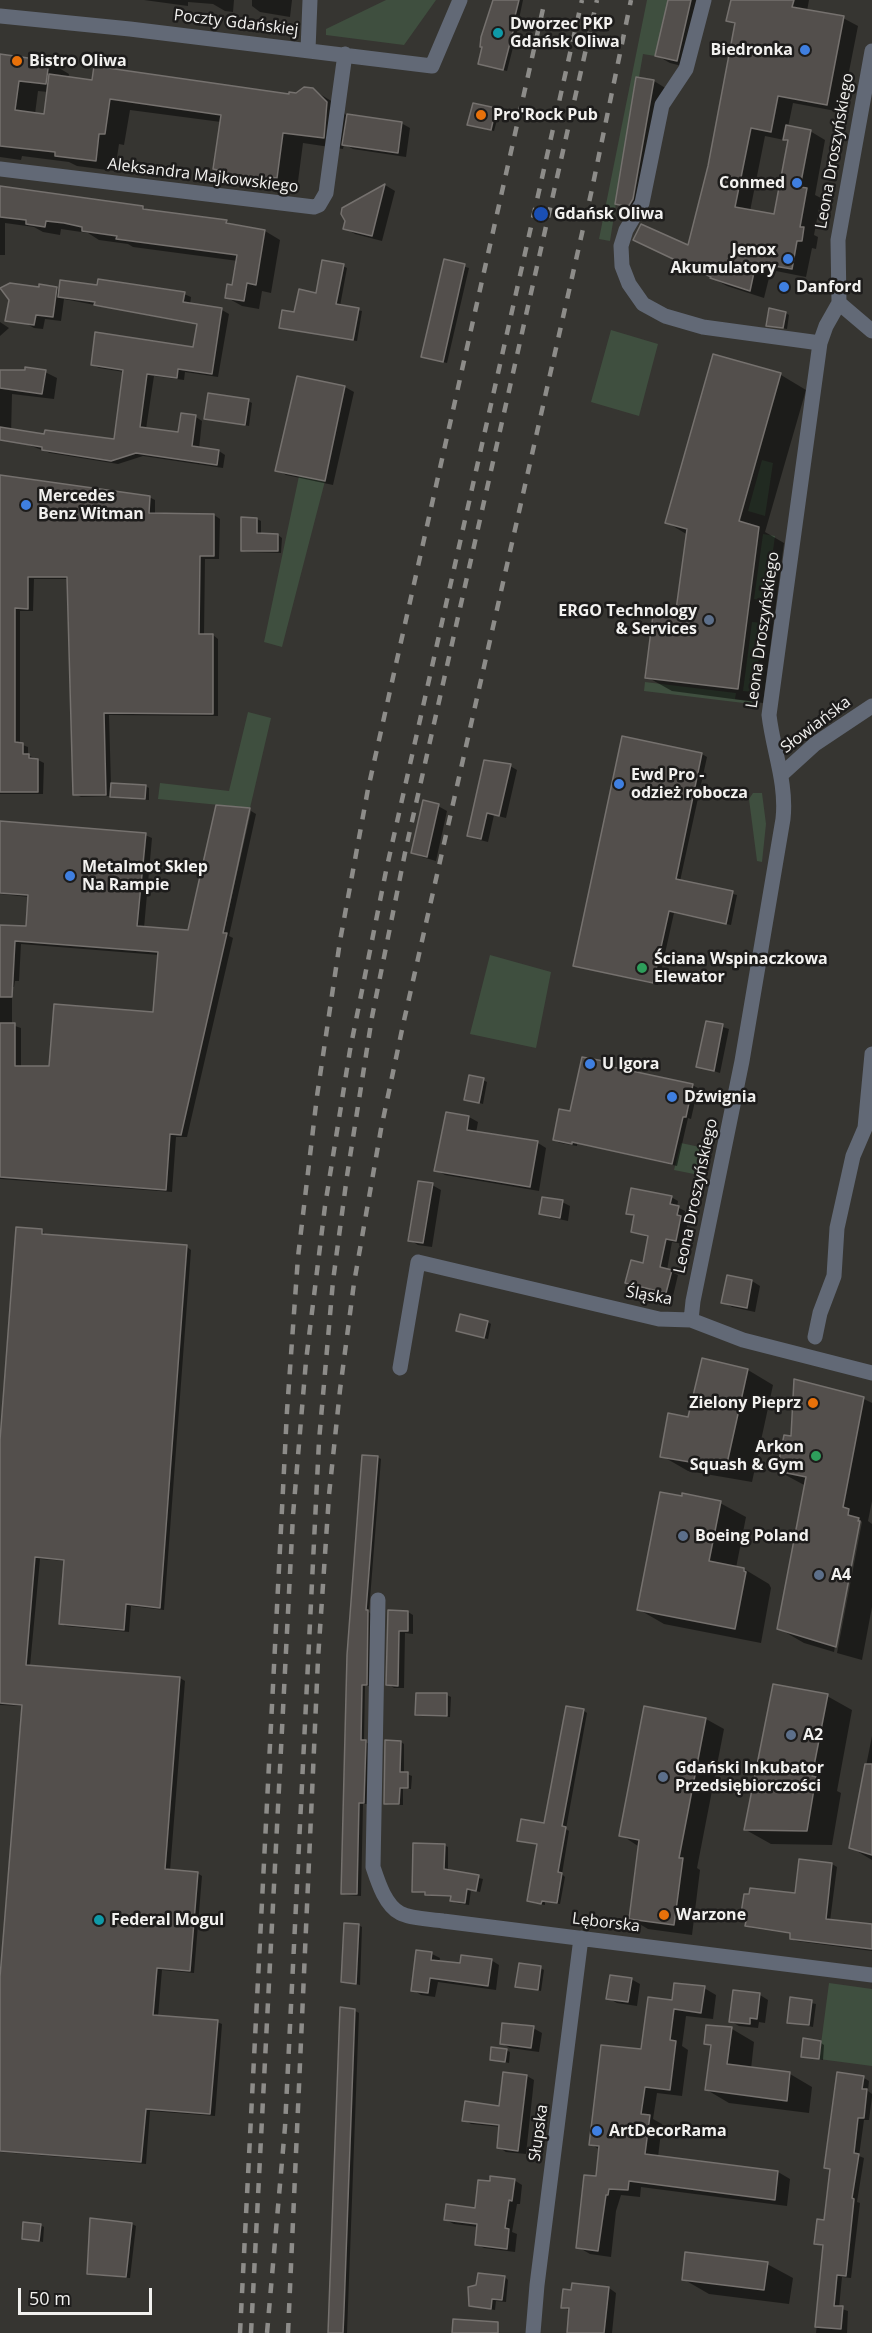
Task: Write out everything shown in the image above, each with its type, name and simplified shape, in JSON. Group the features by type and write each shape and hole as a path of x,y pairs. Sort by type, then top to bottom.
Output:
{"street":[{"path":"308,50 310,0"},
{"name":"Poczty Gdańskiej","path":"0,16 345,54 432,66 460,0"},
{"path":"704,0 686,69 662,105 642,204 626,230 621,246 622,266 643,304 665,316 703,327 820,343"},
{"name":"Leona Droszyńskiego","path":"691,1320 693,1300 742,1061 783,819 785,798 782,774 772,739 769,715 820,343 826,326 839,303 838,240 872,51"},
{"name":"Aleksandra Majkowskiego","path":"0,169 314,207 319,205 327,193 345,54"},
{"path":"839,303 872,331"},
{"name":"Słowiańska","path":"782,774 815,744 872,706"},
{"path":"815,1337 820,1313 834,1276 837,1228 853,1156 865,1128 871,1061"},
{"name":"Śląska","path":"400,1368 418,1262 649,1316 691,1320 743,1340 872,1373"},
{"name":"Lęborska","path":"378,1600 373,1867 389,1902 400,1913 443,1921 872,1975"},
{"name":"Słupska","path":"533,2333 537,2285 581,1938"}],"green space":[{"path":"386,0 436,0 404,45 326,35 326,29"},
{"path":"647,0 668,0 655,56 643,54 639,77 636,77 610,241 599,239"},
{"path":"611,330 658,344 639,416 591,402"},
{"path":"762,460 773,463 765,516 748,511"},
{"path":"299,476 325,481 282,647 264,642"},
{"path":"763,534 775,536 766,601 754,599"},
{"path":"752,622 764,623 754,692 743,691"},
{"path":"645,682 736,693 735,699 752,701 752,704 644,691"},
{"path":"248,712 271,718 250,808 158,799 160,783 229,791"},
{"path":"753,793 762,793 766,824 762,862 757,861 749,799"},
{"path":"490,955 551,972 536,1048 470,1034"},
{"path":"681,1143 709,1149 704,1176 674,1170"},
{"path":"829,1983 872,1989 872,2066 819,2059"}],"building":[{"name":"Dworzec PKP Gdańsk Oliwa","path":"493,0 519,0 503,70 478,64 482,47 480,47 481,37"},
{"path":"668,0 691,0 677,61 655,56"},
{"path":"731,0 794,0 792,7 844,16 827,105 778,96 771,132 751,128 735,207 774,214 788,140 783,140 786,125 811,130 800,187 807,188 800,227 804,227 802,241 797,241 792,269 756,263 750,291 710,278 633,240 641,224 688,245 708,166 735,23 726,21"},
{"path":"0,54 49,61 46,84 19,81 15,110 44,114 49,74 92,80 94,66 289,94 289,92 296,93 304,87 313,88 327,102 324,138 283,133 277,178 269,177 266,181 223,174 222,171 213,169 221,115 110,99 105,134 99,134 96,161 55,156 55,152 0,146"},
{"path":"636,77 654,80 633,199 628,207 615,204"},
{"path":"473,103 496,108 491,130 467,125"},
{"path":"347,114 402,122 398,153 342,145"},
{"path":"385,184 372,236 343,229 345,221 341,214 342,208"},
{"path":"0,186 143,206 143,209 227,220 226,223 265,230 256,285 247,283 244,301 225,298 227,284 232,285 237,255 116,239 117,236 82,231 82,227 64,223 46,221 45,227 26,224 26,220 0,217"},
{"path":"444,259 465,264 443,362 421,357"},
{"path":"322,260 344,264 336,304 359,308 353,340 279,328 282,310 294,312 299,289 316,293"},
{"path":"98,279 185,292 183,302 222,308 212,374 178,369 177,378 147,374 140,427 178,432 181,413 196,415 192,446 219,450 217,465 136,453 111,461 42,450 42,447 0,440 0,427 44,434 45,430 114,439 123,370 91,365 95,332 193,347 197,324 94,305 95,302 58,297 60,280 97,285"},
{"path":"10,283 57,287 53,317 36,315 34,325 5,321 9,300 0,288"},
{"path":"769,308 786,312 783,328 766,326"},
{"path":"713,354 781,373 739,521 759,527 738,689 645,678 654,607 676,610 687,529 665,523"},
{"path":"25,367 46,370 42,394 0,388 0,370 25,370"},
{"path":"297,376 345,386 325,481 275,471"},
{"path":"208,393 249,399 245,425 204,419"},
{"path":"0,475 150,496 149,513 214,514 214,556 200,556 199,634 213,634 213,714 104,713 106,795 73,795 67,577 28,577 28,609 15,608 15,742 23,743 23,754 29,754 29,758 38,759 38,792 0,792"},
{"path":"241,517 257,518 257,533 278,534 278,551 241,551"},
{"path":"622,736 702,753 676,879 733,891 726,924 669,911 653,983 573,966"},
{"path":"484,760 511,764 499,816 487,813 481,839 467,836"},
{"path":"111,783 146,785 145,799 110,797"},
{"path":"423,800 439,804 427,857 411,853"},
{"path":"216,805 250,808 223,933 227,933 181,1135 170,1134 166,1190 0,1177 0,1023 15,1023 15,1066 49,1066 54,1004 153,1012 158,952 15,941 12,997 0,997 0,925 26,926 28,895 0,893 0,821 146,833 137,926 188,930"},
{"path":"706,1021 723,1024 714,1071 696,1067"},
{"path":"582,1057 614,1063 613,1067 693,1084 672,1164 553,1140 559,1109 570,1111"},
{"path":"469,1075 484,1078 479,1103 464,1100"},
{"path":"446,1112 469,1116 467,1130 538,1141 530,1187 434,1171"},
{"path":"418,1181 433,1183 423,1243 408,1241"},
{"path":"631,1188 672,1196 670,1204 679,1206 677,1215 681,1216 676,1241 666,1239 660,1267 672,1270 666,1293 625,1283 631,1260 643,1263 648,1236 631,1232 634,1215 626,1214"},
{"path":"542,1197 563,1200 560,1218 539,1214"},
{"path":"16,1227 42,1229 42,1234 187,1245 160,1608 126,1604 124,1630 59,1624 64,1560 35,1557 26,1665 180,1677 165,1869 198,1872 190,1971 157,1968 153,2015 218,2020 210,2114 146,2109 141,2162 0,2151 0,1977 22,1705 0,1703 0,1440"},
{"path":"727,1275 752,1280 747,1308 721,1303"},
{"path":"460,1314 488,1321 484,1338 456,1331"},
{"path":"702,1358 748,1369 726,1468 660,1457 668,1413 688,1417"},
{"path":"794,1379 864,1397 843,1507 849,1509 848,1515 859,1518 858,1521 860,1521 836,1647 777,1629 806,1477 777,1471 784,1435 791,1436"},
{"path":"362,1455 378,1456 366,1610 368,1610 367,1685 362,1685 361,1740 366,1740 364,1803 359,1803 357,1894 341,1894 347,1655"},
{"name":"Boeing Poland","path":"660,1492 682,1496 682,1493 721,1501 709,1561 744,1568 746,1572 735,1629 637,1610"},
{"path":"388,1610 408,1611 408,1631 399,1631 398,1686 386,1685"},
{"name":"A2","path":"773,1684 828,1694 812,1776 816,1777 807,1831 744,1830"},
{"path":"416,1693 447,1693 447,1716 415,1715"},
{"path":"566,1706 584,1709 562,1826 566,1827 558,1872 562,1873 557,1903 542,1901 541,1904 527,1901 537,1844 517,1841 521,1819 544,1823"},
{"name":"Gdański Inkubator Przedsiębiorczości","path":"644,1706 706,1718 679,1858 683,1858 674,1925 629,1919 639,1840 619,1836"},
{"path":"385,1740 401,1741 400,1772 408,1772 408,1788 400,1788 399,1804 384,1804"},
{"path":"865,1764 872,1764 872,1855 849,1848"},
{"path":"413,1843 445,1844 444,1869 479,1875 476,1891 467,1889 465,1903 450,1901 451,1896 412,1892"},
{"path":"799,1859 832,1863 826,1919 872,1924 872,1949 790,1939 790,1933 745,1926 746,1921 740,1920 744,1894 749,1894 750,1888 795,1893"},
{"path":"344,1923 359,1924 356,1984 341,1982"},
{"path":"416,1950 432,1952 431,1960 460,1963 461,1955 492,1959 488,1986 430,1978 428,1993 411,1991"},
{"path":"519,1963 541,1966 538,1990 515,1987"},
{"path":"610,1975 632,1978 628,2002 606,1999"},
{"path":"674,1983 705,1986 701,2013 674,2009 670,2040 676,2041 670,2090 645,2087 641,2114 650,2115 645,2154 778,2171 775,2200 629,2181 628,2190 609,2189 606,2195 598,2251 576,2248 584,2175 596,2176 599,2146 589,2145 601,2045 641,2049 648,1997 672,2000"},
{"path":"733,1990 760,1993 757,2019 750,2018 750,2024 729,2022"},
{"path":"790,1997 812,2000 809,2025 787,2023"},
{"path":"340,2007 355,2009 344,2310 343,2333 328,2333"},
{"path":"502,2023 534,2026 531,2048 500,2044"},
{"path":"706,2025 732,2027 727,2064 790,2072 787,2101 705,2090 711,2045 704,2044"},
{"path":"803,2038 821,2041 819,2059 801,2057"},
{"path":"491,2047 507,2049 505,2062 490,2060"},
{"path":"503,2072 527,2075 518,2151 497,2148 499,2125 462,2121 465,2101 499,2106"},
{"path":"837,2072 864,2076 862,2089 867,2089 864,2118 858,2118 854,2153 859,2154 852,2198 854,2199 846,2276 837,2275 834,2306 843,2306 841,2329 815,2327 823,2245 814,2244 817,2219 824,2220 830,2169 824,2168"},
{"path":"490,2176 515,2179 505,2228 509,2229 507,2249 475,2245 477,2224 444,2220 446,2204 475,2208 478,2180 490,2181"},
{"path":"90,2218 132,2223 126,2277 87,2274"},
{"path":"23,2222 41,2224 39,2241 22,2239"},
{"path":"685,2252 768,2262 764,2290 682,2280"},
{"path":"478,2273 505,2276 502,2300 492,2299 491,2309 469,2306 468,2287 476,2285"},
{"path":"572,2283 609,2287 604,2333 567,2333 569,2308 561,2308 563,2289 571,2290"},
{"path":"453,2319 498,2322 498,2333 452,2333"}],"railway":[{"path":"240,2333 287,1411 298,1257 317,1096 340,941 368,789 545,0"},
{"path":"251,2333 293,1515 306,1361 325,1206 350,1050 386,871 582,0"},
{"path":"267,2333 285,2127 319,1441 333,1281 347,1176 372,1017 406,848 597,0"},
{"path":"288,2333 318,1659 329,1495 354,1283 381,1129 403,1025 592,189 631,0"}],"place":[{"name":"Dworzec PKP Gdańsk Oliwa","path":"498,33"},
{"name":"Biedronka","path":"805,50"},
{"name":"Bistro Oliwa","path":"17,61"},
{"name":"Pro'Rock Pub","path":"481,115"},
{"name":"Conmed","path":"797,183"},
{"name":"Gdańsk Oliwa","path":"541,214"},
{"name":"Jenox Akumulatory","path":"788,259"},
{"name":"Danford","path":"784,287"},
{"name":"Mercedes Benz Witman","path":"26,505"},
{"name":"ERGO Technology & Services","path":"709,620"},
{"name":"Ewd Pro - odzież robocza","path":"619,784"},
{"name":"Metalmot Sklep Na Rampie","path":"70,876"},
{"name":"Ściana Wspinaczkowa Elewator","path":"642,968"},
{"name":"U Igora","path":"590,1064"},
{"name":"Dźwignia","path":"672,1097"},
{"name":"Zielony Pieprz","path":"813,1403"},
{"name":"Arkon Squash & Gym","path":"816,1456"},
{"name":"Boeing Poland","path":"683,1536"},
{"name":"A4","path":"819,1575"},
{"name":"A2","path":"791,1735"},
{"name":"Gdański Inkubator Przedsiębiorczości","path":"663,1777"},
{"name":"Warzone","path":"664,1915"},
{"name":"Federal Mogul","path":"99,1920"},
{"name":"ArtDecorRama","path":"597,2131"}]}
